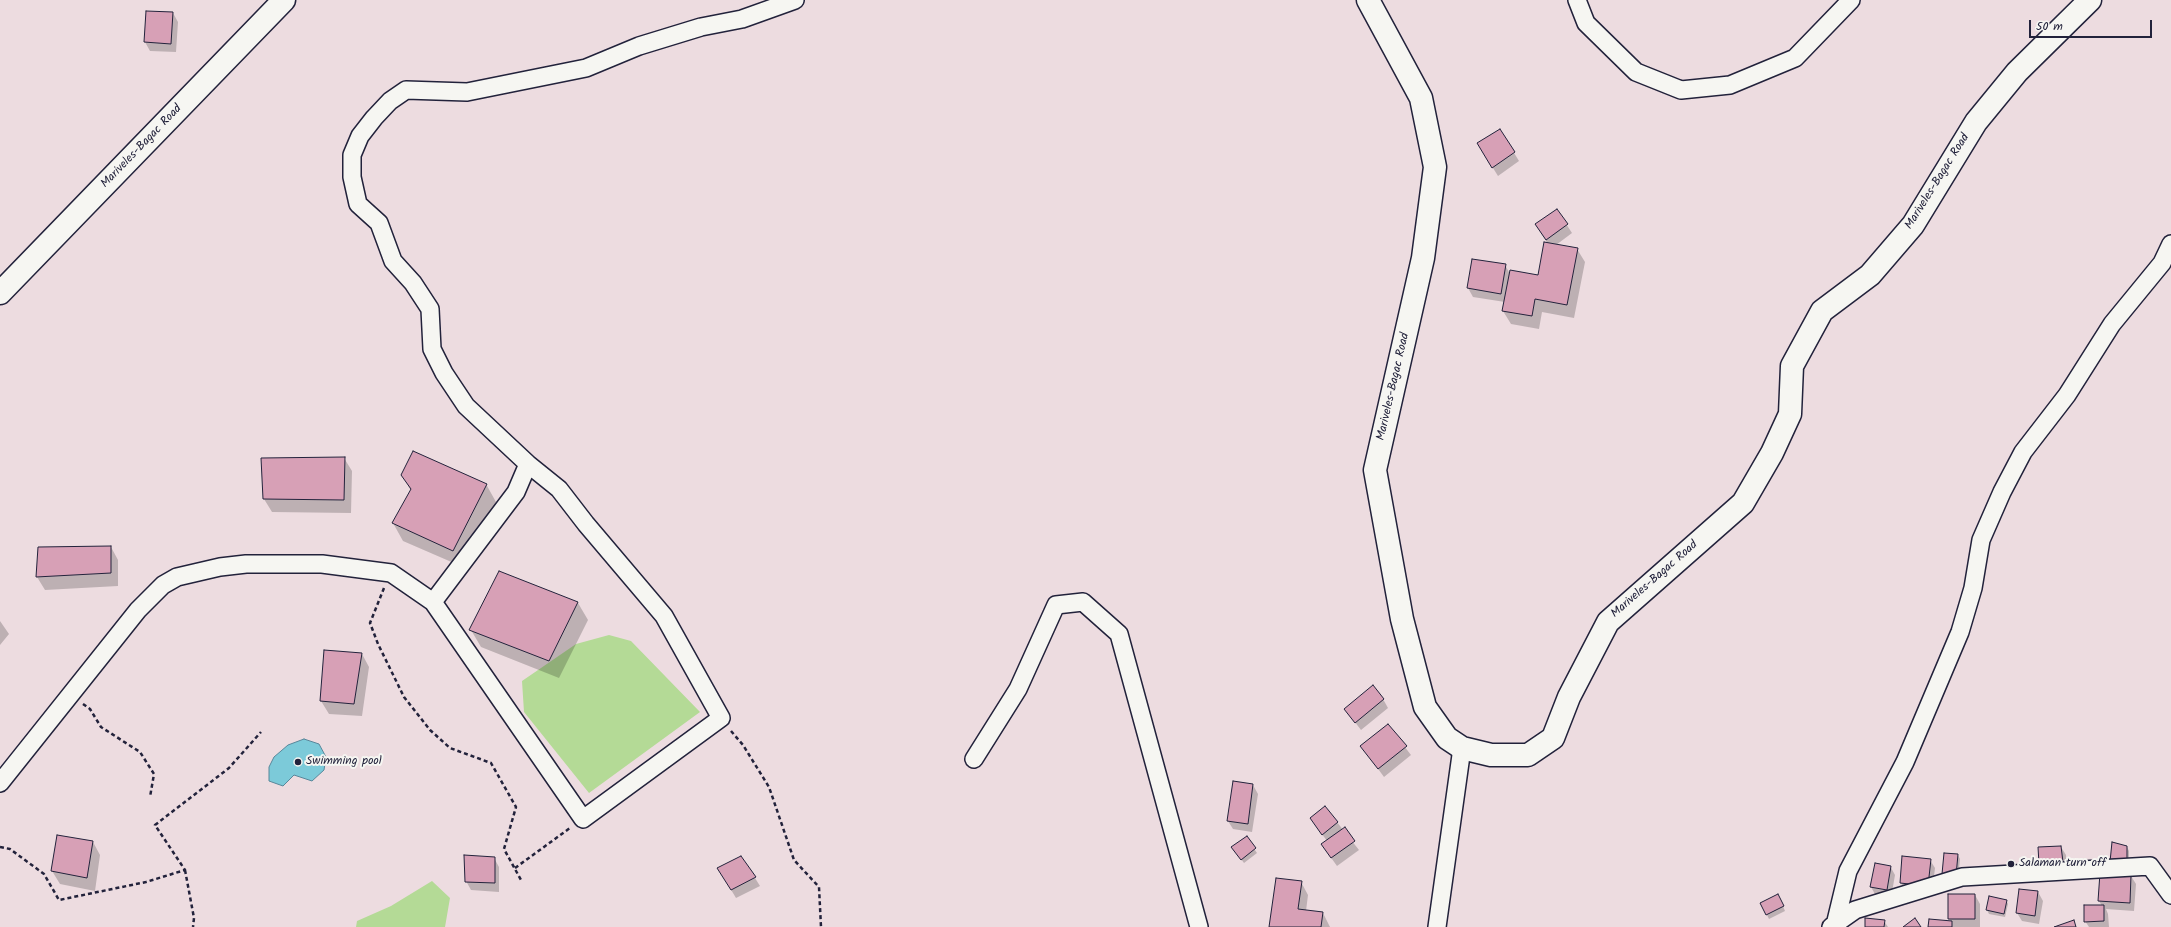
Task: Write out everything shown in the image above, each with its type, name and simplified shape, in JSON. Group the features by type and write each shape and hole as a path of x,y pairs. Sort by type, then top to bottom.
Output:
{"main road":[{"name":"Mariveles-Bagac Road","path":"0,293 284,0"},
{"name":"Mariveles-Bagac Road","path":"1368,0 1421,98 1435,167 1423,258 1375,470 1402,619 1425,707 1447,738 1462,748 1491,755 1528,755 1553,738 1569,697 1608,622 1743,503 1772,453 1790,414 1792,366 1822,311 1870,275 1908,231 1976,122 2017,72 2090,0"}],"street":[{"path":"0,783 138,610 163,585 177,577 220,567 246,564 322,564 391,573 434,602 583,818 721,718 664,616 586,524 559,489 528,464 466,406 444,373 432,349 430,309 412,283 393,261 379,223 358,204 352,177 352,155 360,136 390,101 406,90 467,92 586,68 639,46 701,27 742,19 795,0"},
{"path":"1577,0 1586,23 1636,72 1681,90 1730,85 1795,58 1851,0"},
{"path":"1833,926 1848,871 1905,762 1958,639 1973,588 1981,540 2002,492 2023,452 2067,395 2112,324 2162,263 2171,244"},
{"path":"434,602 516,492 528,464"},
{"path":"974,758 1018,689 1056,605 1083,602 1119,634 1199,927"},
{"path":"1437,927 1462,748"},
{"path":"1833,926 1855,910 1962,877 2150,866 2171,895"}],"path":[{"path":"391,573 370,623 378,644 404,697 430,730 450,748 491,763 516,807 504,849 522,880"},
{"path":"71,694 90,709 101,727 140,752 154,774 150,797"},
{"path":"721,718 743,745 769,787 794,860 819,887 821,927"},
{"path":"193,927 194,918 185,870 155,825 229,768 261,732"},
{"path":"515,868 583,818"},
{"path":"0,847 10,849 44,874 59,900 146,882 185,870"}],"green space":[{"path":"609,635 631,641 700,712 589,793 524,712 522,681 576,644"},
{"path":"432,881 450,898 445,927 356,927 357,921 391,906"}],"water":[{"name":"Swimming pool","path":"304,739 319,744 326,757 324,770 312,781 294,775 283,786 269,781 269,767 274,757 288,745"}],"building":[{"path":"146,11 173,12 171,44 144,42"},
{"path":"1500,129 1515,152 1492,168 1477,143"},
{"path":"1557,209 1568,224 1546,240 1535,224"},
{"path":"1544,242 1578,248 1567,305 1535,299 1532,316 1502,311 1510,270 1538,275"},
{"path":"1472,259 1506,264 1501,294 1467,288"},
{"path":"413,451 487,484 453,551 392,523 411,489 401,475"},
{"path":"345,457 344,500 263,499 261,458"},
{"path":"111,546 111,573 36,577 38,547"},
{"path":"499,571 578,602 549,661 469,630"},
{"path":"324,650 362,653 354,704 320,701"},
{"path":"1373,685 1384,699 1355,723 1344,709"},
{"path":"1388,724 1407,746 1378,769 1360,746"},
{"path":"1233,781 1253,784 1248,824 1227,821"},
{"path":"1325,806 1338,822 1322,835 1310,818"},
{"path":"1345,827 1355,841 1331,858 1321,844"},
{"path":"57,835 93,841 87,878 51,871"},
{"path":"1247,836 1256,848 1241,860 1231,847"},
{"path":"2112,842 2127,846 2127,863 2110,862"},
{"path":"2061,846 2063,862 2039,864 2038,847"},
{"path":"1944,853 1958,854 1956,876 1942,874"},
{"path":"464,855 495,857 495,883 465,882"},
{"path":"741,856 756,877 731,890 717,868"},
{"path":"1902,856 1931,859 1928,886 1900,883"},
{"path":"1875,863 1891,866 1887,890 1870,887"},
{"path":"2100,873 2131,875 2130,903 2098,901"},
{"path":"1276,878 1302,881 1298,909 1323,912 1321,927 1269,927"},
{"path":"2019,889 2038,891 2035,916 2016,913"},
{"path":"1778,894 1784,906 1766,915 1760,903"},
{"path":"1948,894 1975,894 1975,919 1948,919"},
{"path":"1989,896 2007,900 2004,914 1986,910"},
{"path":"2084,905 2104,905 2104,921 2084,922"},
{"path":"1865,918 1885,920 1884,927 1865,927"},
{"path":"1915,918 1921,927 1903,927"},
{"path":"1929,919 1952,921 1952,927 1928,927"},
{"path":"2074,920 2076,927 2054,927"}],"place":[{"name":"Swimming pool","path":"298,762"},
{"name":"Salaman turn off","path":"2011,864"}]}
